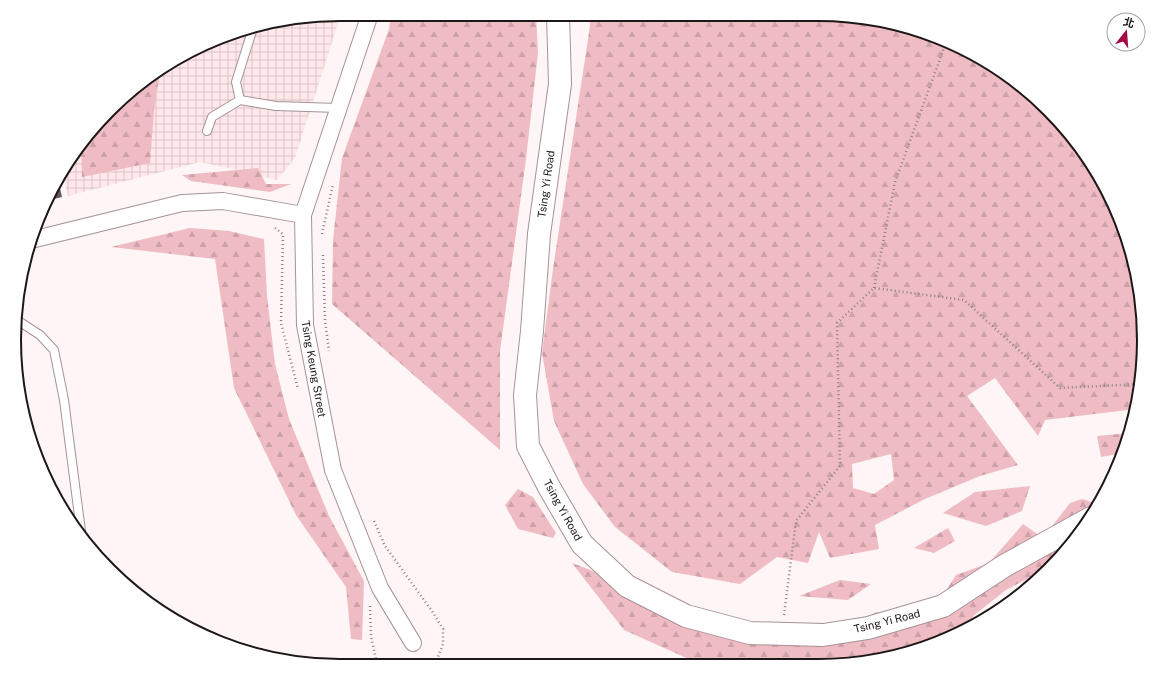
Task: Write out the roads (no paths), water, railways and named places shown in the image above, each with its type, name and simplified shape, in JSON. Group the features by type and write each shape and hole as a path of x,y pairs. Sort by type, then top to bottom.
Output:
{"main road":[{"name":"Tsing Yi Road","path":"558,21 560,84 539,234 532,331 525,395 528,446 549,487 582,544 627,586 686,616 750,633 823,635 868,628 943,606 1004,566 1077,526"}],"street":[{"name":"Tsing Keung Street","path":"368,21 303,215 305,325 333,470 380,588 413,643"},
{"path":"38,238 182,203 223,201 303,215"}],"lane":[{"path":"240,100 236,82 251,34"},
{"path":"207,131 212,117 240,100 276,106 338,108"},
{"path":"22,323 40,335 54,350 64,400 80,524"}]}
